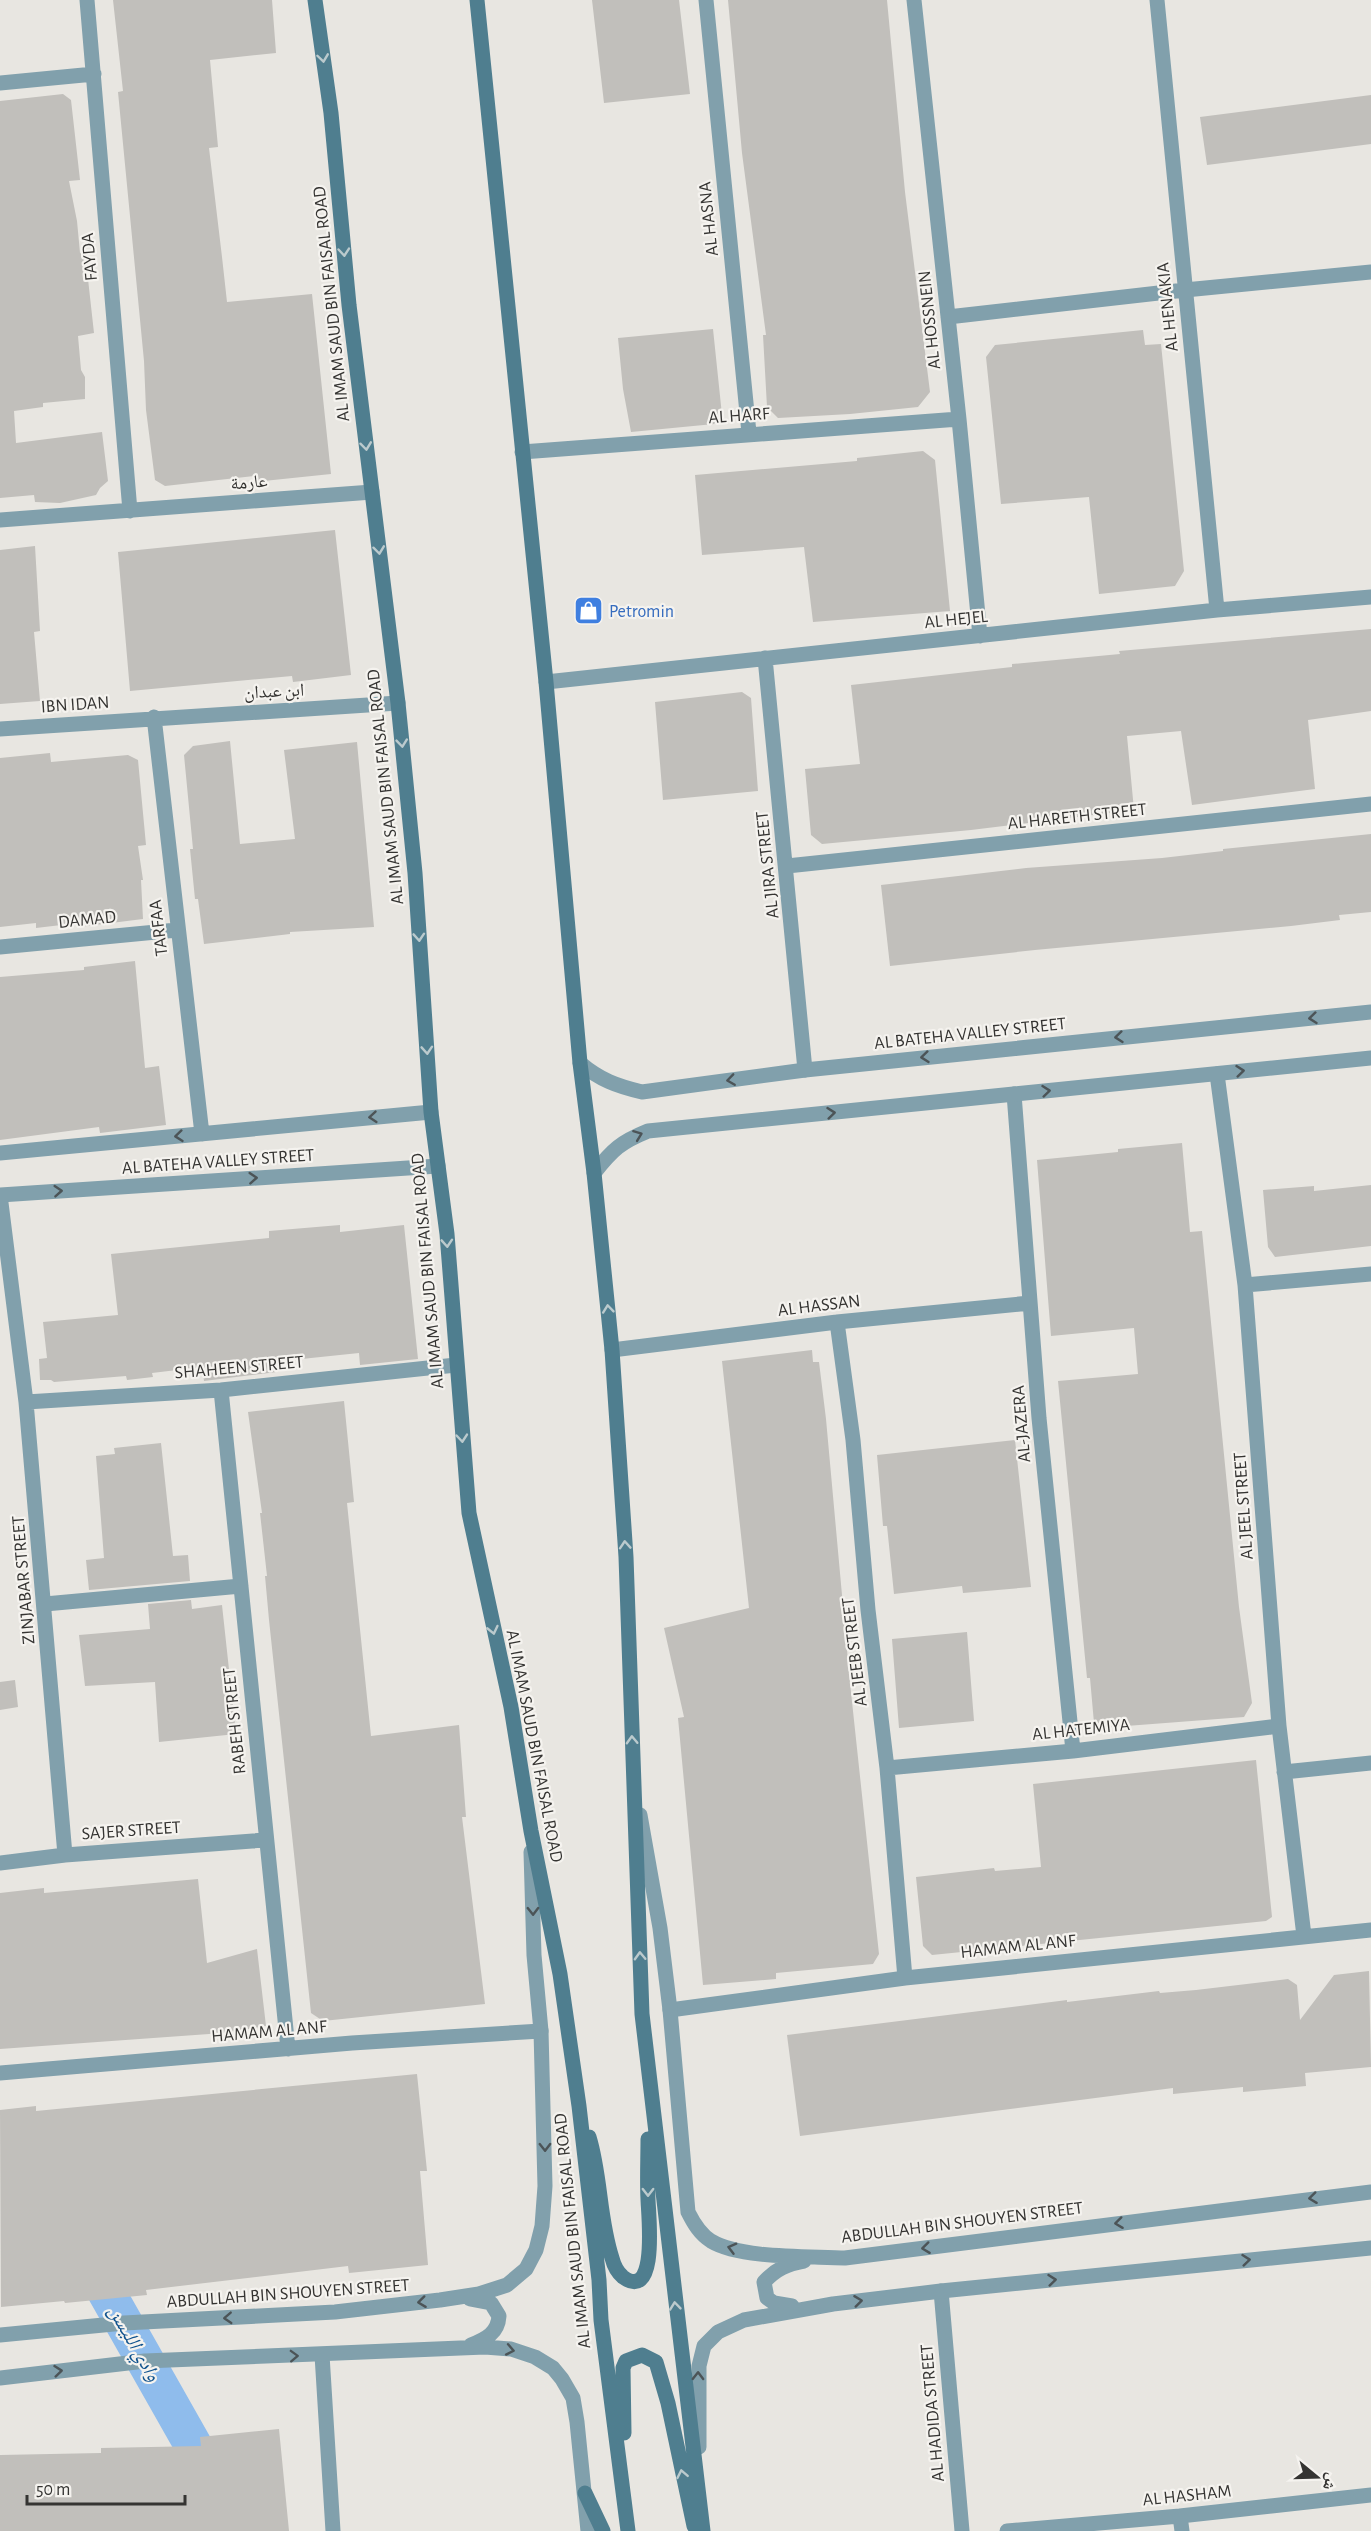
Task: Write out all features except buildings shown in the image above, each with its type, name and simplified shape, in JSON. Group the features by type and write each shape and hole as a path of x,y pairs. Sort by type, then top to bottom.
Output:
{"main road":[{"name":"AL IMAM SAUD BIN FAISAL ROAD","path":"315,0 331,113 349,305 398,703 415,873 431,1112 447,1234 469,1513 511,1707 531,1831 560,1974 579,2106 599,2280 601,2320 628,2531"},
{"path":"477,0 546,682 580,1063 612,1350 626,1557 642,2014 703,2531"},
{"path":"579,2106 597,2161 611,2256 617,2272 627,2280 634,2281 642,2276 648,2265 650,2246 648,2070"},
{"path":"626,2511 624,2368 626,2361 642,2355 656,2362 668,2403 695,2531"},
{"path":"585,2493 603,2531"}],"street":[{"name":"FAYDA","path":"87,0 130,511"},
{"name":"AL HASNA","path":"706,0 749,433"},
{"name":"AL HOSSNEIN","path":"914,0 980,636"},
{"name":"AL HENAKIA","path":"1157,0 1217,610"},
{"path":"0,83 94,74"},
{"path":"948,317 1371,272"},
{"name":"AL HARF","path":"522,452 959,418"},
{"name":"عارمة","path":"0,520 372,492"},
{"name":"AL HEJEL","path":"546,682 1217,610 1371,597"},
{"name":"AL JIRA STREET","path":"765,658 805,1070"},
{"name":"ابن عبدان","path":"154,717 398,703"},
{"name":"IBN IDAN","path":"0,729 154,717"},
{"name":"TARFAA","path":"154,717 202,1134"},
{"name":"AL HARETH STREET","path":"787,866 1371,804"},
{"name":"DAMAD","path":"0,947 177,930"},
{"name":"AL BATEHA VALLEY STREET","path":"580,1063 596,1077 616,1086 642,1092 805,1070 1371,1012"},
{"path":"594,1173 608,1155 624,1141 648,1131 1371,1058"},
{"name":"AL JEEL STREET","path":"1217,1074 1245,1286 1279,1726 1304,1936"},
{"name":"AL-JAZERA","path":"1014,1094 1039,1418 1072,1751"},
{"name":"AL BATEHA VALLEY STREET","path":"0,1153 431,1112"},
{"name":"AL BATEHA VALLEY STREET","path":"0,1195 438,1166"},
{"name":"ZINJABAR STREET","path":"0,1195 26,1402 65,1855"},
{"path":"1245,1286 1371,1274"},
{"name":"AL HASSAN","path":"612,1350 837,1322 1030,1303"},
{"name":"AL JEEB STREET","path":"837,1322 853,1440 868,1610 887,1768 905,1978"},
{"name":"SHAHEEN STREET","path":"26,1402 221,1389 456,1365"},
{"name":"RABEH STREET","path":"221,1389 288,2049"},
{"path":"45,1604 241,1586"},
{"name":"AL HATEMIYA","path":"887,1768 1072,1751 1279,1726"},
{"path":"1284,1772 1371,1763"},
{"name":"ABDULLAH BIN SHOUYEN STREET","path":"633,1776 660,1928 670,2010 688,2212 698,2230 712,2241 733,2249 845,2258 1371,2192"},
{"name":"ABDULLAH BIN SHOUYEN STREET","path":"0,2335 124,2323 335,2312 461,2297 507,2285 526,2269 536,2250 542,2226 545,2186 541,2031 534,1955 531,1831"},
{"name":"SAJER STREET","path":"0,1863 65,1855 265,1840"},
{"name":"HAMAM AL ANF","path":"670,2010 905,1978 1371,1930"},
{"name":"HAMAM AL ANF","path":"0,2073 352,2043 541,2031"},
{"path":"699,2498 699,2366 704,2346 718,2332 744,2320 807,2308 940,2291 1371,2248"},
{"path":"807,2308 774,2304 766,2298 764,2282 773,2272 787,2264 825,2257"},
{"name":"AL HADIDA STREET","path":"940,2291 962,2531"},
{"path":"461,2297 491,2303 499,2316 495,2330 487,2339 463,2348"},
{"path":"0,2378 145,2361 484,2347 511,2349 536,2357 553,2368 573,2398 578,2422 588,2531"},
{"path":"321,2355 333,2531"},
{"name":"AL HASHAM","path":"1007,2531 1181,2523 1371,2495"}],"waterway":[{"name":"وادي الليسن","path":"78,2257 95,2272 206,2468 227,2531"}],"place":[{"name":"Petromin","path":"588,611"}]}
